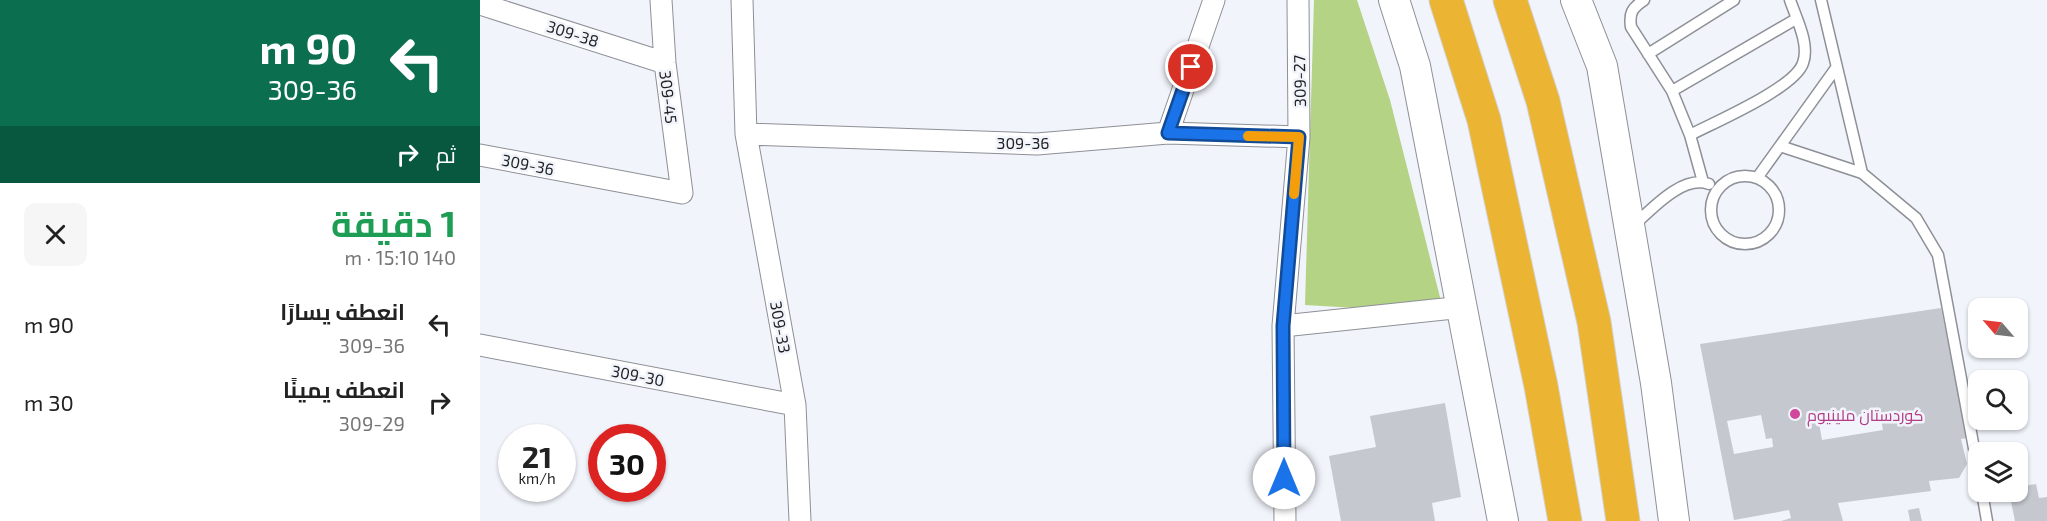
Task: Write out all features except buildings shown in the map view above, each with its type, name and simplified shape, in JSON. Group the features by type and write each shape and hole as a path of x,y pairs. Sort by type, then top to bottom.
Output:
{"highway":[{"path":"1446,0 1484,120 1541,386 1565,521"},
{"path":"1510,0 1543,101 1594,322 1623,521"}],"main road":[{"path":"1394,0 1415,66 1503,521"},
{"path":"1576,0 1602,66 1656,383 1674,521"}],"street":[{"name":"309-45","path":"661,0 665,63 681,193"},
{"name":"309-33","path":"742,0 746,134 795,405 800,521"},
{"path":"1168,133 1214,0"},
{"name":"309-27","path":"1285,521 1283,326 1299,137 1298,0"},
{"name":"309-38","path":"480,4 665,63"},
{"name":"309-36","path":"746,134 1037,144 1168,133 1299,137"},
{"name":"309-36","path":"480,155 681,193"},
{"path":"1283,326 1463,307"},
{"name":"309-30","path":"480,345 795,405"}],"lane":[{"path":"1644,0 1634,6 1629,16 1631,27 1672,91 1690,135 1703,182"},
{"path":"1648,54 1734,0"},
{"path":"1690,135 1785,85 1803,64 1805,46 1791,0"},
{"path":"1821,0 1862,173"},
{"path":"1672,91 1796,19"},
{"path":"1757,178 1836,68"},
{"path":"1780,146 1862,173 1916,218 1938,255 1973,442"},
{"path":"1738,176 1757,178 1771,187 1779,208 1778,220 1773,231 1754,244 1733,243 1716,229 1711,208 1719,188 1738,176"},
{"path":"1630,229 1666,197 1683,186 1703,182 1719,188"},
{"path":"1984,502 1987,521"}],"green space":[{"path":"1314,0 1357,0 1390,100 1444,313 1305,305"}],"slow traffic":[{"path":"1248,136 1299,137 1294,194"}],"place":[{"name":"کوردستان ملینیوم","path":"1795,414"}],"route":[{"path":"1191,67 1168,133 1299,137 1283,326 1284,478"}]}
